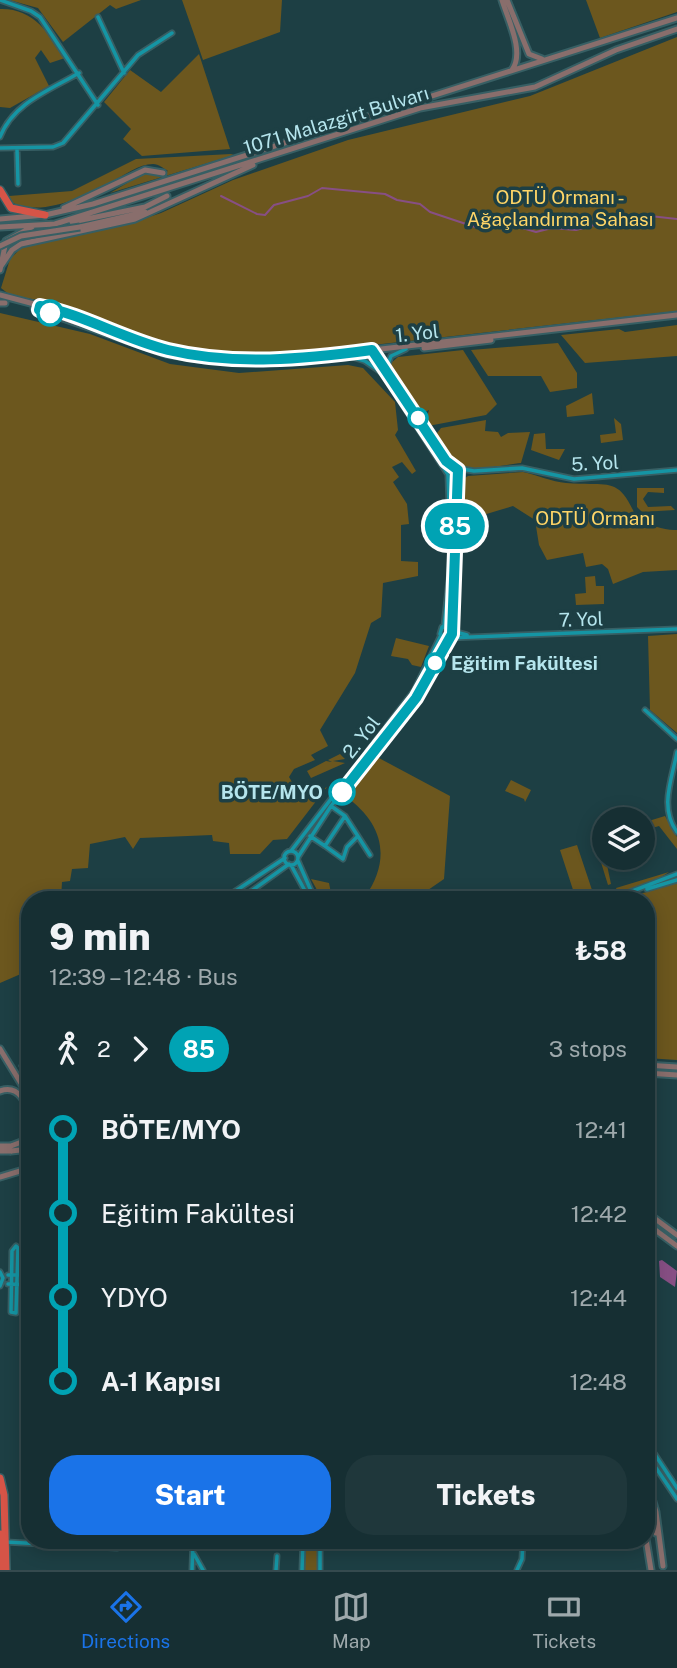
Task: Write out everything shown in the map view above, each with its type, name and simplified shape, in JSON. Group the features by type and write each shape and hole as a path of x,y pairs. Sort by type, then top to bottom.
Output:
{"highway":[{"path":"0,190 11,208 45,215"},
{"path":"0,1478 4,1495 6,1570"},
{"path":"0,1534 1,1570"}],"main road":[{"path":"505,0 531,57 549,59"},
{"path":"505,0 517,62 511,72"},
{"name":"1071 Malazgirt Bulvarı","path":"0,219 45,215 109,199 677,18"},
{"name":"1071 Malazgirt Bulvarı","path":"0,227 55,223 282,154 419,108 535,87 616,50 677,29"},
{"path":"515,42 524,60 526,57 522,40"},
{"path":"0,268 21,244 135,219 282,154"},
{"path":"45,215 84,200 145,170 163,173"},
{"path":"55,223 145,207 167,196"},
{"path":"0,246 20,236 80,227 154,210"},
{"path":"0,268 6,241 37,225"},
{"name":"1. Yol","path":"3,300 31,304 166,354 226,362 260,364 463,342"},
{"name":"1. Yol","path":"3,300 40,308"},
{"name":"1. Yol","path":"109,333 167,349 226,359 290,359 406,349 677,317"},
{"path":"0,1049 21,1083"},
{"path":"655,1066 677,1067"},
{"path":"655,1074 677,1075"},
{"path":"0,1091 12,1090 21,1098"},
{"path":"11,1148 21,1143"},
{"path":"11,1148 21,1145"},
{"path":"0,1148 21,1149"},
{"path":"2,1175 21,1170"},
{"path":"655,1219 677,1235"},
{"path":"655,1230 677,1246"},
{"path":"655,1509 663,1568"},
{"path":"655,1534 663,1568"},
{"path":"648,1549 651,1570"}],"street":[{"path":"0,2 40,17 98,105"},
{"path":"98,17 124,74"},
{"path":"0,148 53,147 64,143 144,50 172,33"},
{"path":"0,137 9,117 18,109 79,73"},
{"path":"17,149 18,184"},
{"path":"387,372 389,359 406,349"},
{"name":"2. Yol","path":"371,352 387,372 412,413"},
{"name":"2. Yol","path":"298,859 331,806 424,686 452,630 457,476 455,468 447,462 371,352"},
{"path":"349,356 376,367 389,380"},
{"name":"2. Yol","path":"236,891 285,858 291,851 392,721 421,679 441,635 451,562 448,474 424,430"},
{"path":"448,474 455,468"},
{"name":"5. Yol","path":"455,468 474,471 522,468 574,479 677,470"},
{"name":"5. Yol","path":"457,476 474,471"},
{"path":"448,474 457,476"},
{"path":"444,626 452,630"},
{"name":"7. Yol","path":"449,637 677,629"},
{"name":"7. Yol","path":"452,630 486,636"},
{"path":"441,635 449,637"},
{"path":"645,710 677,739"},
{"path":"392,721 397,724"},
{"path":"677,752 667,804 670,821 677,832"},
{"path":"331,806 345,816 370,855"},
{"path":"325,846 345,816"},
{"path":"310,836 343,859 347,847 357,837"},
{"path":"291,851 298,859 309,891"},
{"path":"285,858 306,891"},
{"path":"252,891 298,859"},
{"path":"633,891 677,874"},
{"path":"643,891 677,880"},
{"path":"16,1246 16,1313 11,1312 5,1274 16,1246"},
{"path":"5,1274 18,1275"},
{"path":"5,1274 5,1284"},
{"path":"5,1284 21,1284"},
{"path":"655,1455 677,1488"},
{"path":"655,1468 677,1499"},
{"path":"6,1542 21,1543"},
{"path":"192,1549 192,1570"},
{"path":"193,1549 203,1570"},
{"path":"302,1570 303,1549"},
{"path":"320,1549 320,1570"},
{"path":"517,1570 523,1549"},
{"path":"276,1570 277,1556"}],"green space":[{"path":"9,0 141,0 116,9 110,5 63,42 38,8"},
{"path":"182,0 282,0 280,32 203,60"},
{"path":"586,0 677,0 677,12 600,38"},
{"path":"0,9 31,17 46,31 65,58 50,63 41,50 35,58 49,86 10,108 0,107"},
{"name":"ODTÜ Ormanı - Ağaçlandırma Sahası","path":"677,37 677,311 265,357 181,350 58,308 53,302 11,296 1,288 10,259 23,246 122,226 161,213 233,180 348,140 530,96"},
{"path":"199,54 230,149 142,156 123,139 131,129 104,102 130,70 161,92"},
{"path":"234,155 110,193 146,172 161,174 168,171 161,166 148,164 90,193 49,206 23,206 11,202 9,196 72,191 136,159"},
{"path":"0,313 90,334 170,364 239,373 348,365 363,368 395,402 398,430 395,435 416,471 412,474 402,462 392,467 399,477 393,482 407,504 409,524 401,525 401,561 418,562 418,576 383,583 381,617 371,623 355,673 320,730 328,746 311,755 315,760 294,769 289,777 292,782 284,786 297,802 327,787 287,839 273,840 260,854 230,854 229,843 213,841 212,835 140,838 133,849 125,837 90,844 88,868 72,869 70,881 62,882 61,891 21,891 21,974 0,983"},
{"path":"677,325 677,356 585,363 561,335 619,329 625,332"},
{"path":"558,343 577,373 577,388 550,392 541,376 488,376 471,350"},
{"path":"463,350 497,404 486,415 428,426 425,423 429,410 423,413 419,406 414,407 391,371 391,363 398,357"},
{"path":"592,393 594,414 567,417 566,406"},
{"path":"614,418 621,424 623,440 601,443 600,435 616,433"},
{"path":"486,420 485,431 498,432 501,437 508,433 530,432 521,463 464,468 449,461 442,453 434,437 441,428"},
{"path":"545,433 546,449 565,449 559,460 531,450 534,434"},
{"name":"ODTÜ Ormanı","path":"523,472 561,482 603,484 618,489 625,496 638,522 677,530 677,570 643,572 613,584 608,569 602,564 586,567 583,553 547,560 539,545 535,520 513,506 470,519 460,548 457,544 459,482 468,476"},
{"path":"637,488 664,488 664,493 648,492 643,499 648,507 671,506 675,510 642,512 637,507"},
{"path":"595,576 596,586 604,586 604,604 576,605 575,594 586,593 585,577"},
{"path":"677,634 677,733 650,710 648,636"},
{"path":"396,638 429,646 421,667 412,665 408,659 391,656"},
{"path":"340,754 345,759 333,761 345,763 311,778 307,771 326,761 332,762 328,760"},
{"path":"377,757 450,796 444,879 427,891 368,891 379,869 379,842 368,818 345,796"},
{"path":"511,780 531,790 525,802 524,799 505,791"},
{"path":"665,816 677,837 677,849 659,826 655,827 655,819"},
{"path":"577,845 592,891 573,891 560,850"},
{"path":"603,870 608,870 611,884 608,885"},
{"path":"669,872 646,887 627,891 617,891 616,888"},
{"path":"311,879 329,883 331,891 318,891"},
{"path":"677,883 677,1060 655,1059 655,891 650,891"},
{"path":"304,1549 318,1549 317,1570 303,1570"}],"shaded area":[{"path":"662,1260 677,1271 675,1287 660,1277 659,1261"}],"waterway":[{"path":"221,196 257,214 265,215 274,205 308,196 322,188 385,194 397,200 420,204 430,212 481,229 506,223 536,232 552,228 576,230 620,218 650,216 677,219"}],"tunnel":[{"path":"163,173 170,187 167,196"}],"bus line":[{"name":"85","path":"50,313 39,310 40,306 167,349 226,359 290,359 372,350 446,461 458,470 455,494 456,564 452,635 416,698 342,792"}],"place":[{"name":"Eğitim Fakültesi","path":"435,663"},
{"name":"BÖTE/MYO","path":"342,792"}]}
